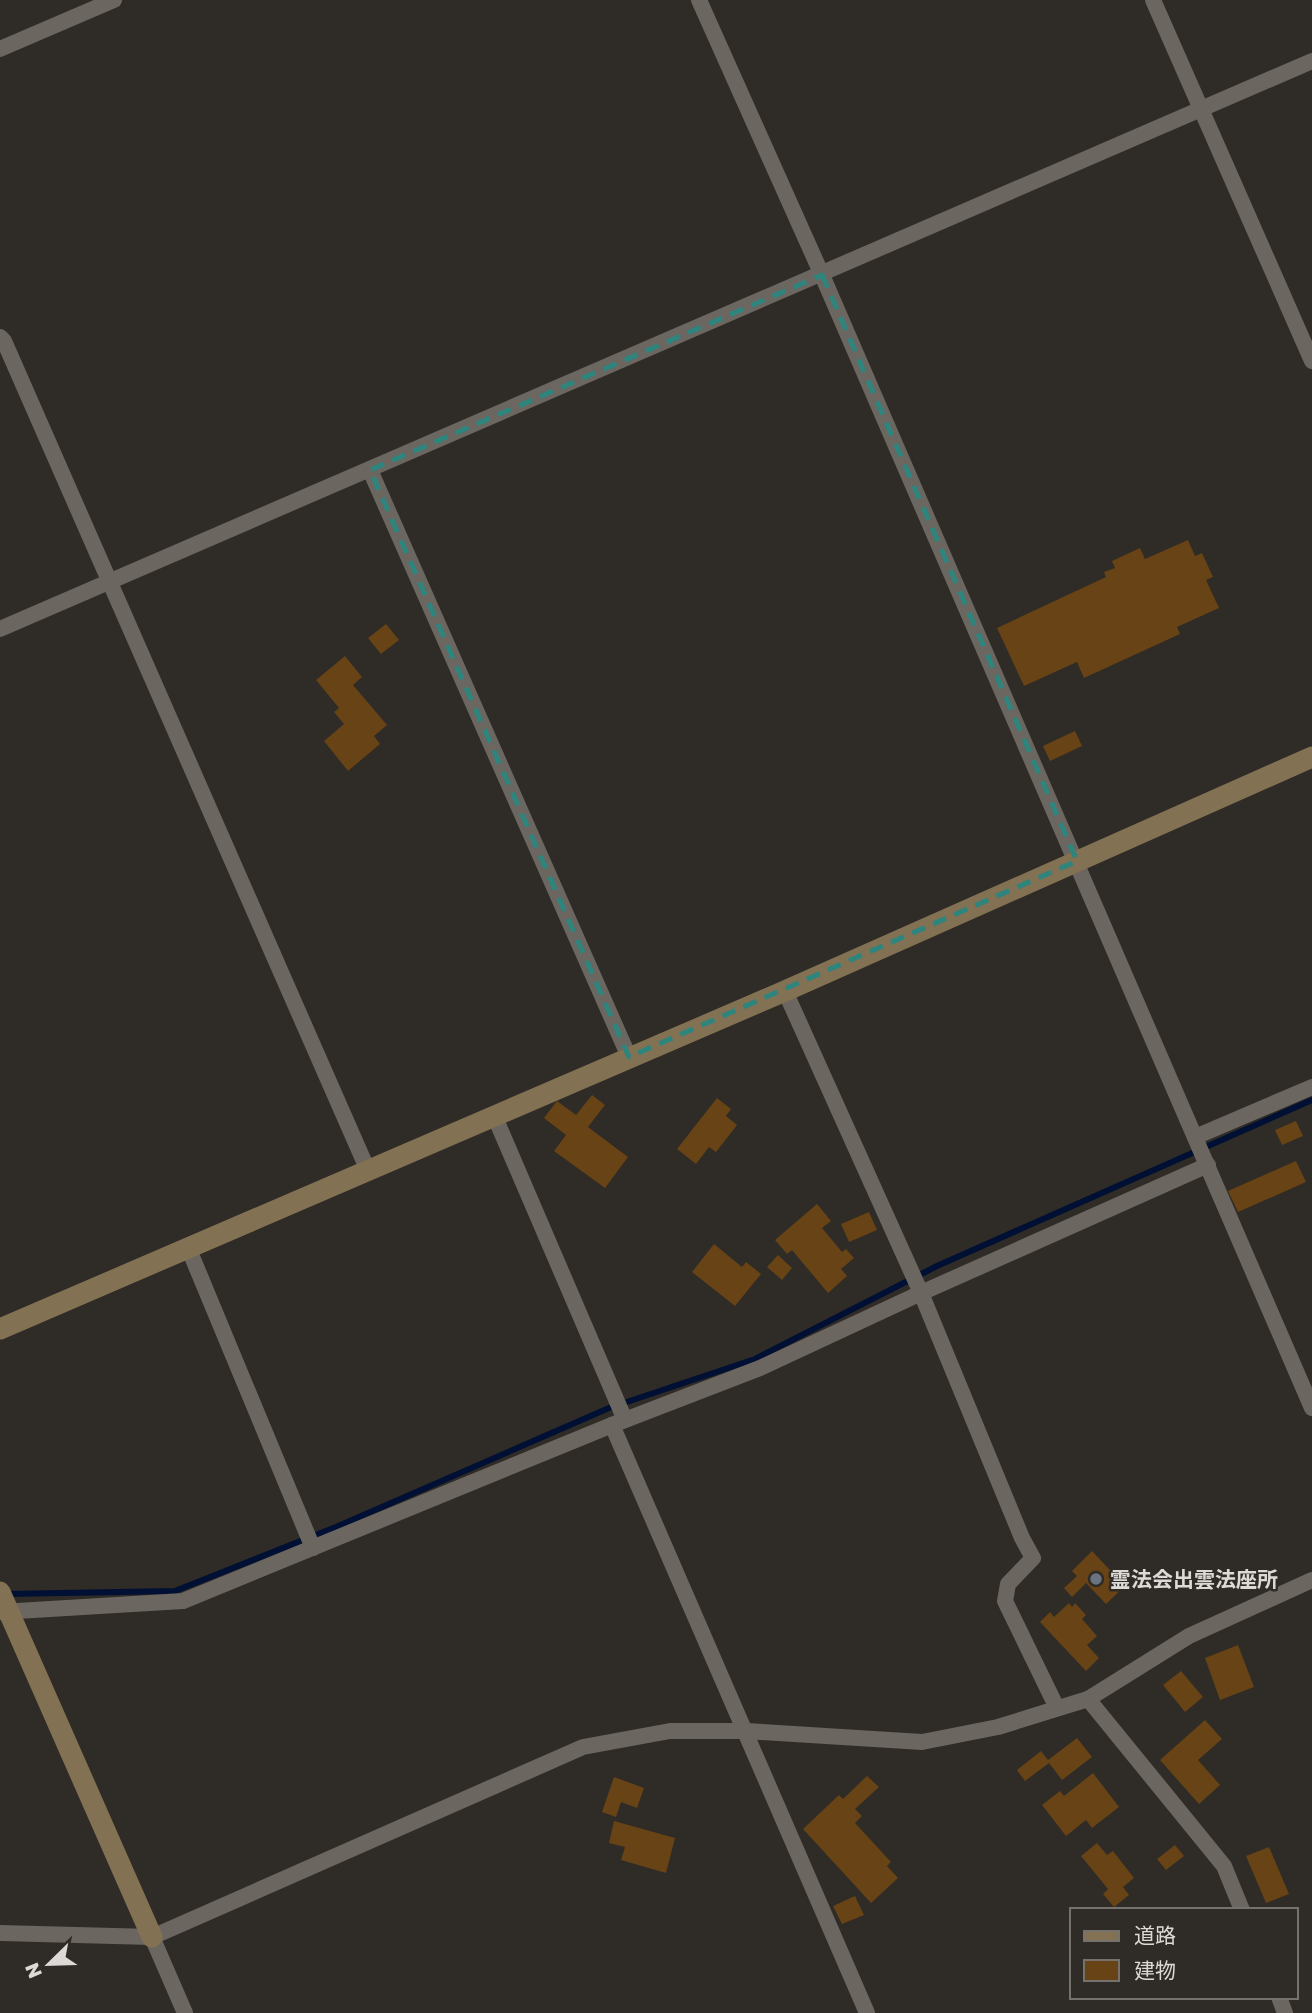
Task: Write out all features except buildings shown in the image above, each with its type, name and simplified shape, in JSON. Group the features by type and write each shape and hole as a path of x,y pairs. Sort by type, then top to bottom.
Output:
{"street":[{"path":"0,49 114,0"},
{"path":"699,0 822,275 1312,1408"},
{"path":"1153,0 1312,361"},
{"path":"0,629 1312,61"},
{"path":"0,337 366,1166 363,1171"},
{"path":"370,470 629,1057"},
{"path":"0,1328 785,991 1312,757"},
{"path":"785,991 921,1293 1022,1538 1033,1558 1008,1584 1005,1601 1057,1708"},
{"path":"1195,1137 1312,1087"},
{"path":"494,1115 746,1731 867,2013"},
{"path":"186,2013 3,1605 183,1601 619,1422 760,1368 1208,1165"},
{"path":"188,1247 313,1548"},
{"path":"0,1933 152,1937 583,1747 670,1731 746,1731 922,1742 998,1727 1088,1699 1189,1636 1312,1580"},
{"path":"1088,1699 1224,1866 1241,1908"}],"highlighted area":[{"path":"822,275 1077,861 629,1057 370,470"}],"waterway":[{"path":"6,1594 175,1591 336,1527 609,1408 755,1359 937,1266 1312,1100"}],"place":[{"name":"霊法会出雲法座所","path":"1096,1579"}]}
